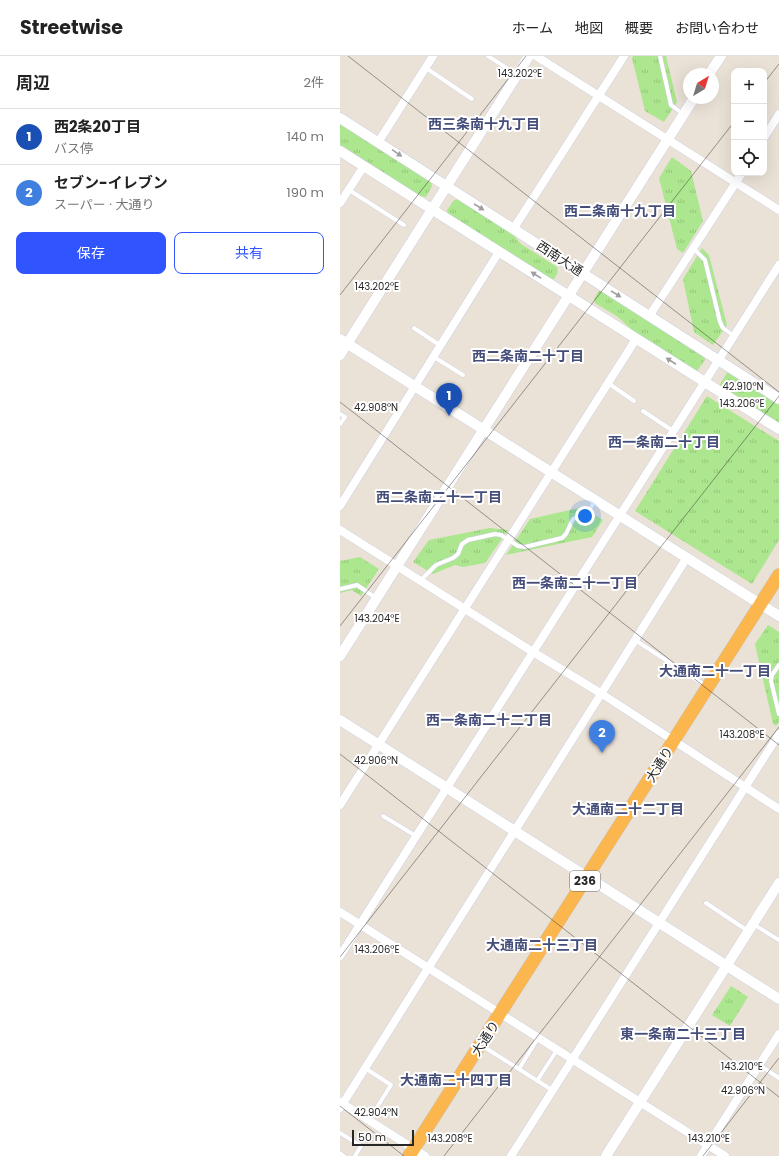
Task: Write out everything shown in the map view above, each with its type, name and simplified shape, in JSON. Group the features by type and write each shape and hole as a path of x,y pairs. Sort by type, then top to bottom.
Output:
{"highway":[{"name":"大通り","path":"411,1152 481,1045 779,575"}],"street":[{"path":"379,142 433,56"},
{"path":"340,355 344,341 431,210 529,56"},
{"path":"536,56 779,210"},
{"path":"514,228 624,56"},
{"path":"713,68 721,56"},
{"path":"340,656 690,104"},
{"path":"767,133 779,114"},
{"name":"西南大通","path":"340,118 650,315 779,399"},
{"name":"西南大通","path":"340,151 779,429"},
{"path":"340,203 364,166"},
{"path":"650,315 694,250 740,176"},
{"path":"340,506 499,252"},
{"path":"340,956 779,265"},
{"path":"340,805 636,339"},
{"path":"344,341 686,559 779,616"},
{"path":"340,530 602,694 779,809"},
{"path":"425,1156 411,1152 369,1121 341,1104 515,832 686,559"},
{"path":"340,720 779,999"},
{"path":"511,1156 658,922 779,734"},
{"path":"606,1156 779,883"},
{"path":"340,912 725,1156"},
{"path":"701,1156 779,1034"}],"lane":[{"path":"488,56 517,75"},
{"path":"660,56 671,105 683,114"},
{"path":"426,68 472,99"},
{"path":"348,190 404,224"},
{"path":"694,250 705,260 720,322 723,328 734,336"},
{"path":"414,328 441,346"},
{"path":"434,357 463,375"},
{"path":"608,383 634,401"},
{"path":"643,411 673,431"},
{"path":"340,414 345,417 340,424"},
{"path":"421,580 436,564 453,558 458,554 462,544 468,540 495,534 525,547 562,538 566,534 573,519 588,513 595,500"},
{"path":"340,589 357,585 376,598"},
{"path":"635,640 708,687"},
{"path":"779,665 772,675 771,681 779,714"},
{"path":"383,816 416,836"},
{"path":"706,903 779,940"},
{"path":"519,1069 538,1038"},
{"path":"481,1045 552,1090"},
{"path":"538,1081 557,1050"},
{"path":"759,1065 779,1078"},
{"path":"365,1068 391,1085 369,1121"},
{"path":"340,1133 361,1146 355,1156"},
{"path":"340,1154 344,1156"}],"green space":[{"path":"633,56 666,56 677,102 664,122 645,111 632,58"},
{"path":"340,124 431,181 432,186 426,197 420,196 340,145"},
{"path":"672,157 691,171 703,221 683,253 677,249 659,178"},
{"path":"459,199 511,232 521,244 557,267 558,272 554,279 549,279 448,214 447,210 454,200"},
{"path":"702,248 709,255 727,325 713,345 694,332 683,279"},
{"path":"602,290 703,355 705,360 697,371 633,331 618,317 595,303 594,299 598,292"},
{"path":"731,372 779,403 779,424 721,387 720,384 727,373"},
{"path":"707,396 779,441 779,540 752,584 635,511"},
{"path":"583,507 603,520 592,537 506,555 530,519"},
{"path":"490,528 508,530 485,563 463,567 455,565 433,574 413,562 429,540"},
{"path":"360,557 379,569 361,596 352,590 340,593 340,561"},
{"path":"768,625 779,632 779,722 776,726 773,724 755,644"},
{"path":"731,986 748,997 730,1026 712,1015"}],"place":[{"name":"西2条20丁目","path":"449,416"},
{"name":"セブン-イレブン","path":"602,753"}],"district":[{"name":"西三条南十九丁目","path":"484,124"},
{"name":"西二条南十九丁目","path":"620,211"},
{"name":"西二条南二十丁目","path":"528,356"},
{"name":"西一条南二十丁目","path":"664,442"},
{"name":"西二条南二十一丁目","path":"439,497"},
{"name":"西一条南二十一丁目","path":"575,583"},
{"name":"大通南二十一丁目","path":"715,671"},
{"name":"西一条南二十二丁目","path":"489,720"},
{"name":"大通南二十二丁目","path":"628,809"},
{"name":"大通南二十三丁目","path":"542,945"},
{"name":"東一条南二十三丁目","path":"683,1034"},
{"name":"大通南二十四丁目","path":"456,1080"}]}
